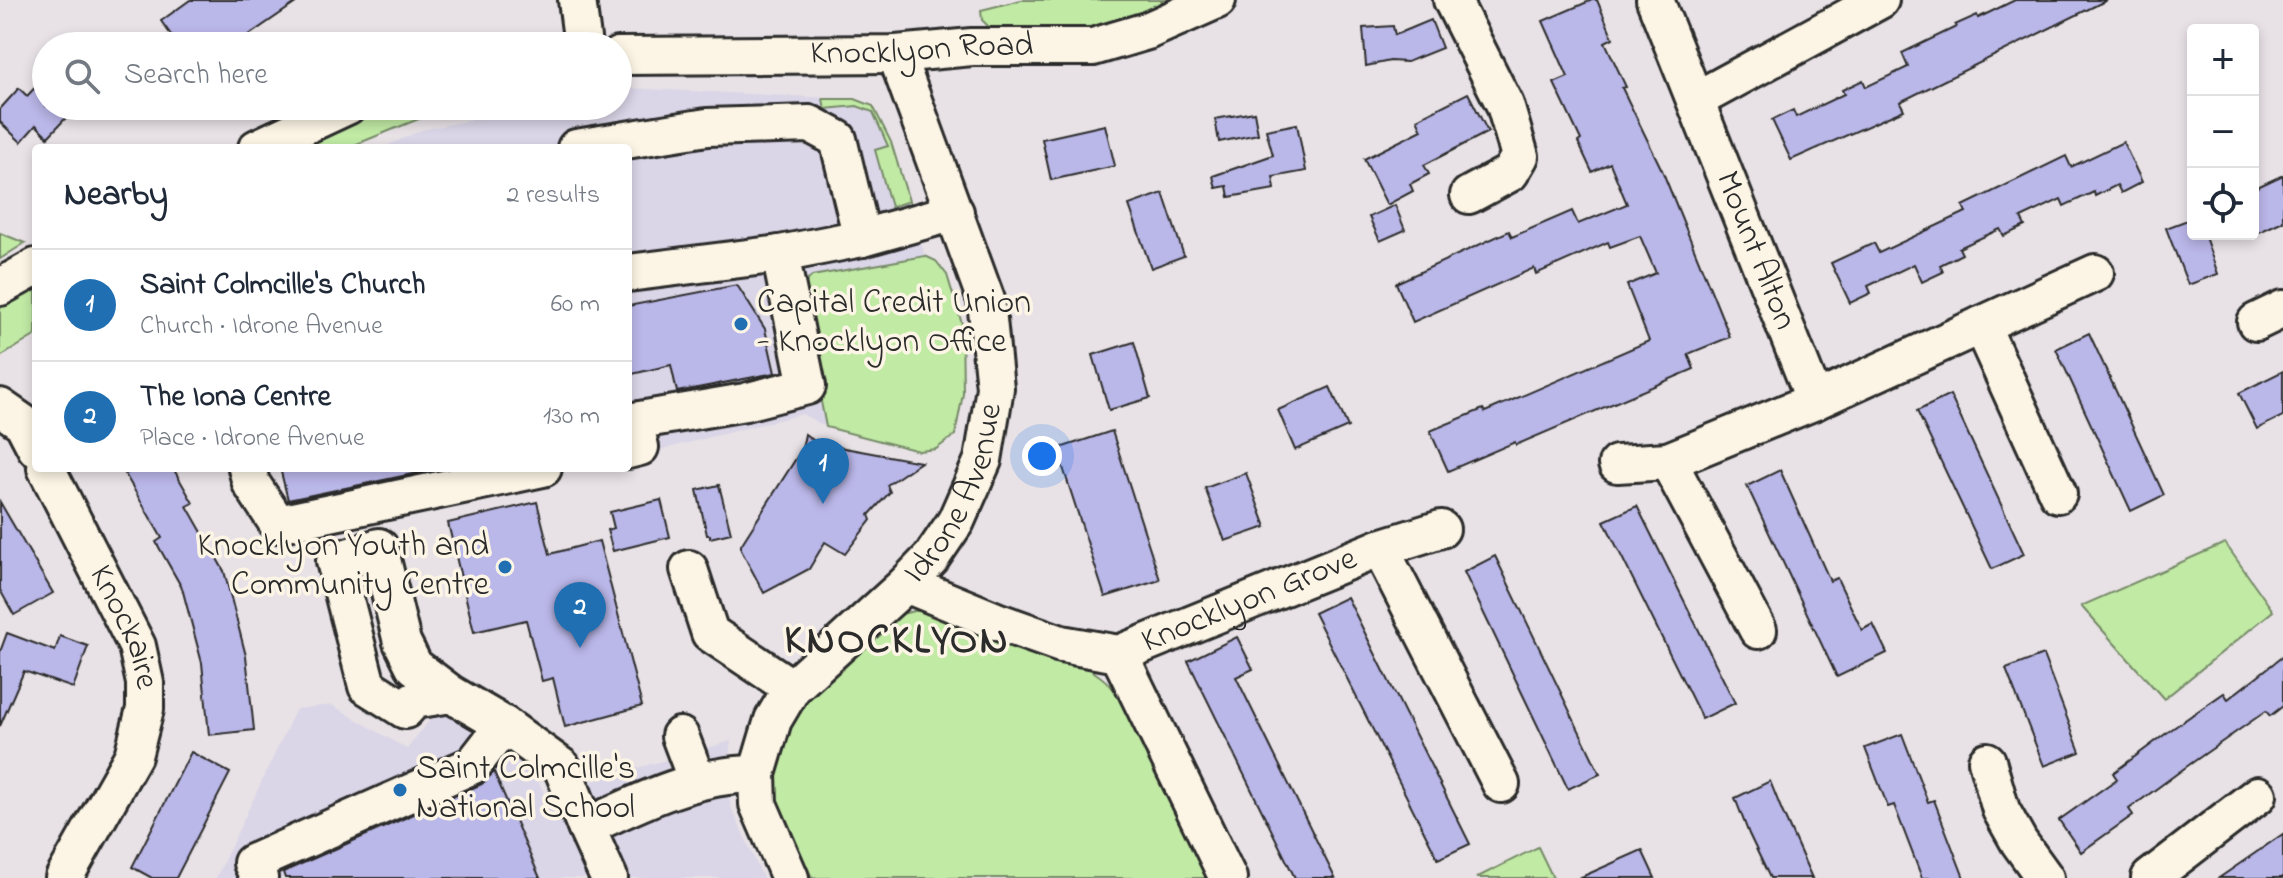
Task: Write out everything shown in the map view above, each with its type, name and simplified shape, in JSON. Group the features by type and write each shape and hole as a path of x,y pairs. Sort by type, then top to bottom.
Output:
{"street":[{"path":"577,0 581,32"},
{"name":"Knocklyon Road","path":"632,56 896,54 972,47 1052,49 1110,44 1217,0"},
{"path":"1452,0 1505,105 1520,156 1510,173 1469,195"},
{"name":"Mount Alton","path":"1655,0 1815,401"},
{"path":"1696,100 1880,0"},
{"name":"Idrone Avenue","path":"790,878 758,804 757,774 773,720 792,688 906,584 931,558 956,521 983,460 995,388 986,300 896,54"},
{"path":"266,144 317,120"},
{"path":"601,144 707,127 810,124 838,139 862,238"},
{"path":"632,272 780,254 862,238 955,212"},
{"path":"632,449 640,447 634,421 745,402 807,386 780,254"},
{"path":"0,287 32,269"},
{"path":"1617,464 1668,461 1815,401 2095,273"},
{"path":"1981,325 2058,494"},
{"path":"0,407 23,423 32,440"},
{"path":"1668,461 1758,630"},
{"name":"Knockaire","path":"48,472 137,646 145,683 145,709 133,756 64,878"},
{"path":"248,472 251,483 278,524 524,472"},
{"name":"Knocklyon Grove","path":"906,584 1061,644 1119,654 1380,548 1441,529"},
{"name":"Knocklyon Grove","path":"1380,548 1501,784"},
{"path":"689,569 710,633 792,688"},
{"name":"Knocklyon Grove","path":"1119,654 1228,878"},
{"path":"451,694 504,725 562,767 609,878"},
{"path":"259,878 252,863 473,765 504,725"},
{"path":"680,736 697,781"},
{"path":"1987,761 2001,810 2045,878"},
{"path":"586,827 697,781 730,774 757,774"},
{"path":"2150,878 2258,795"}],"shaded area":[{"path":"632,88 855,99 873,106 891,142 925,256 813,276 801,300 826,427 802,414 632,457 632,144 391,144 422,130 470,120 632,120"},
{"name":"Saint Colmcille's National School","path":"332,705 407,749 438,709 529,764 545,795 731,741 725,785 732,809 763,878 216,878 296,709"}],"green space":[{"path":"1021,0 1189,0 1116,29 1005,34 1000,28 989,27 982,20 981,10"},
{"path":"823,99 855,99 873,106 891,142 909,201 891,207 875,150 888,146 873,112 857,106 825,109"},
{"path":"355,120 416,120 357,144 298,144"},
{"path":"0,233 25,243 0,259"},
{"path":"925,256 936,261 947,275 962,324 963,394 955,435 936,449 919,451 826,427 801,300 806,282 812,276"},
{"path":"32,287 32,337 0,357 0,303"},
{"path":"2225,543 2273,611 2164,699 2081,606"},
{"path":"927,611 1083,665 1106,681 1125,707 1209,878 812,878 777,800 775,780 785,735 797,711 816,688 893,616"},
{"path":"1538,847 1553,878 1476,878"}],"building":[{"path":"190,0 300,0 253,32 169,32 161,21"},
{"path":"1597,0 1613,38 1605,42 1626,87 1622,88 1662,170 1730,337 1688,354 1694,369 1448,471 1430,431 1483,409 1485,412 1649,341 1627,285 1656,273 1640,236 1610,247 1608,242 1536,274 1534,268 1413,322 1396,283 1509,231 1512,237 1572,211 1578,224 1627,204 1610,163 1592,172 1578,142 1581,140 1554,83 1568,77 1543,21"},
{"path":"2015,0 2107,0 1900,102 1904,110 1791,160 1772,120 1793,110 1796,117 1844,94 1842,90 1863,80 1866,87 1908,67 1902,53 1955,25"},
{"path":"1431,20 1442,48 1407,62 1390,61 1366,66 1363,28 1393,26 1395,35"},
{"path":"19,88 27,96 32,91 32,120 64,120 48,137 36,125 21,142 0,122 0,109"},
{"path":"1468,93 1488,132 1424,165 1429,174 1410,184 1413,191 1387,205 1364,159 1422,130 1417,119"},
{"path":"1254,112 1258,134 1219,142 1215,119"},
{"path":"1297,124 1306,171 1273,177 1275,189 1229,197 1227,186 1216,188 1213,176 1273,155 1266,130"},
{"path":"1105,125 1115,166 1051,180 1042,139"},
{"path":"2123,142 2142,182 2121,193 2117,185 2095,196 2094,192 2064,206 2061,199 2021,218 2025,226 2004,236 2000,229 1959,248 1962,254 1940,265 1943,272 1922,282 1914,264 1868,286 1871,293 1850,303 1831,263 1874,243 1879,253 1966,212 1963,206 2066,156 2071,167"},
{"path":"2283,175 2283,221 2259,232 2259,186"},
{"path":"1163,193 1184,256 1151,268 1129,205"},
{"path":"1395,205 1405,230 1380,241 1369,217"},
{"path":"2187,220 2187,240 2206,240 2218,274 2188,285 2166,228"},
{"path":"737,285 765,329 775,373 677,392 671,365 632,374 632,305"},
{"path":"2089,333 2164,495 2131,511 2056,349"},
{"path":"1134,342 1150,398 1109,410 1093,355"},
{"path":"2283,371 2283,416 2257,429 2239,393"},
{"path":"1330,387 1348,427 1295,450 1278,410"},
{"path":"1950,395 2024,554 1992,569 1917,411"},
{"path":"1112,431 1160,580 1105,597 1057,449"},
{"path":"805,434 817,443 921,462 887,485 890,492 869,515 871,520 845,554 825,542 809,569 764,593 741,545 802,449"},
{"path":"1780,470 1830,581 1837,578 1862,630 1873,624 1887,653 1837,677 1747,486"},
{"path":"175,472 193,503 187,506 224,571 246,656 254,730 209,735 202,663 182,588 156,542 162,538 125,474"},
{"path":"281,472 422,472 288,500"},
{"path":"1246,473 1266,527 1225,541 1205,488"},
{"path":"719,485 731,533 710,538 697,490"},
{"path":"661,500 670,537 613,551 607,530 614,528 610,512"},
{"path":"0,502 53,593 14,615 0,590"},
{"path":"537,502 550,554 599,541 642,706 565,727 553,678 542,681 526,620 474,632 448,523"},
{"path":"1637,506 1735,703 1702,719 1604,521"},
{"path":"1495,556 1600,774 1568,789 1464,572"},
{"path":"1347,597 1470,844 1438,859 1314,613"},
{"path":"7,633 55,651 60,636 88,646 73,688 24,671 0,726 0,652"},
{"path":"1237,637 1253,669 1236,677 1335,878 1295,878 1188,661"},
{"path":"2043,655 2080,752 2044,766 2006,669"},
{"path":"2283,656 2283,706 2270,716 2266,711 2186,767 2129,809 2133,815 2081,852 2059,820 2117,779 2113,773 2172,729 2224,693 2228,699"},
{"path":"1902,734 1928,802 1934,800 1964,878 1922,878 1894,805 1888,807 1865,748"},
{"path":"191,752 230,773 176,878 152,878 132,867"},
{"path":"494,772 540,878 285,878 283,872 482,784"},
{"path":"1770,781 1812,878 1770,878 1749,834 1735,798"},
{"path":"2283,834 2283,878 2219,878 2248,858"},
{"path":"1642,850 1655,878 1579,878"}],"place":[{"name":"Capital Credit Union - Knocklyon Office","path":"741,324"},
{"name":"Saint Colmcille's Church","path":"823,504"},
{"name":"Knocklyon Youth and Community Centre","path":"505,567"},
{"name":"The Iona Centre","path":"580,648"},
{"name":"Saint Colmcille's National School","path":"400,790"}],"district":[{"name":"KNOCKLYON","path":"897,641"}]}
